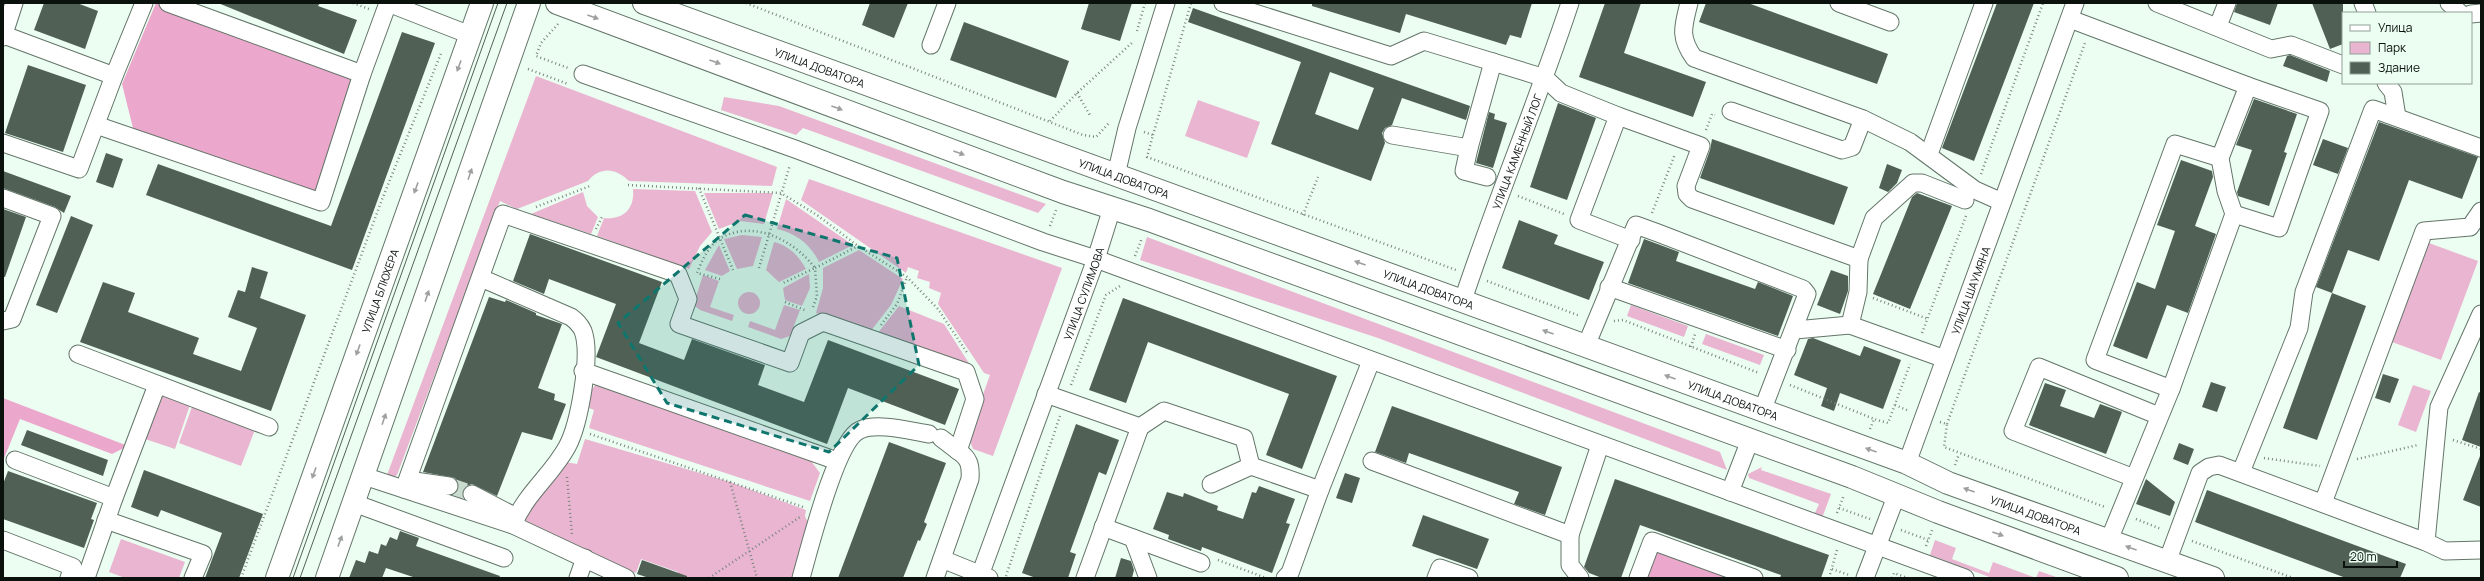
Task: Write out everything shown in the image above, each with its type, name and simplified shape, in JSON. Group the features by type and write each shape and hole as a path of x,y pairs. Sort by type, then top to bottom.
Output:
{"main road":[{"name":"УЛИЦА БЛЮХЕРА","path":"277,578 461,32 482,3"},
{"path":"327,578 529,3"},
{"name":"УЛИЦА ДОВАТОРА","path":"644,3 1463,300 1907,463 1948,482 2213,578"},
{"path":"559,12 1062,192 1149,220 1852,477 1897,494 1938,512 2118,578"},
{"name":"УЛИЦА СУЛИМОВА","path":"1112,208 1116,175"},
{"name":"УЛИЦА ШАУМЯНА","path":"1897,494 1907,463"}],"street":[{"path":"14,3 3,36 114,76"},
{"path":"3,143 79,169 114,76 144,3"},
{"path":"168,3 362,74"},
{"path":"96,125 321,202 362,74 388,3 461,32"},
{"path":"931,45 947,3"},
{"name":"УЛИЦА СУЛИМОВА","path":"1116,175 1127,128 1166,3"},
{"path":"1223,3 1390,56 1424,41 1545,78 1561,93 1618,116 1701,146 1686,186 1687,194 1692,199 1859,258"},
{"name":"УЛИЦА КАМЕННЫЙ ЛОГ","path":"1463,300 1501,189 1545,78 1570,3"},
{"path":"1689,3 1682,30 1686,46 1694,58 1863,119 1910,142 1929,154 1970,195"},
{"path":"1839,3 1890,22"},
{"path":"1929,154 1984,3"},
{"name":"УЛИЦА ШАУМЯНА","path":"1907,463 2075,3"},
{"path":"2157,3 2218,26 2271,49 2291,45 2342,65"},
{"path":"2218,26 2227,3"},
{"path":"2449,3 2459,12"},
{"path":"2070,19 2248,86 2320,111 2279,228 2234,214"},
{"path":"1487,177 1464,171 1493,62"},
{"path":"583,74 795,149 1043,242 1096,259 1129,273 1965,578"},
{"path":"2387,84 2393,92 2397,117"},
{"path":"2109,540 2170,388 2234,214 2226,191 2220,158 2248,86"},
{"path":"2241,472 2299,328 2304,292 2373,109 2481,148"},
{"path":"1731,111 1842,150 1852,147 1863,119"},
{"path":"1618,116 1579,220 1631,240"},
{"path":"1392,135 1469,148"},
{"path":"2170,388 2096,360 2176,144 2220,158"},
{"path":"1850,325 1858,292 1859,258 1874,218 1913,183 1922,183 2002,202"},
{"path":"3,198 52,216 12,319 3,321"},
{"name":"УЛИЦА СУЛИМОВА","path":"983,577 1046,394 1096,259 1112,208"},
{"path":"2323,503 2424,231 2470,227 2481,211"},
{"path":"406,485 503,214 678,274 688,299 679,324 790,364 801,333 823,322 966,372 975,399 958,450"},
{"path":"1586,346 1609,287 1631,240 1636,225 1803,289 1807,294 1806,301 1795,330 1762,411"},
{"path":"481,278 571,317 579,323 586,344 580,414 574,429 566,448 519,509 514,521"},
{"path":"1609,287 1787,350"},
{"path":"2426,542 2439,407 2481,314"},
{"path":"1795,330 1850,325 1946,359"},
{"path":"78,354 269,427"},
{"path":"1285,578 1290,573 1320,490 1371,361"},
{"path":"2134,478 2013,431 2039,367 2159,416"},
{"path":"583,371 837,461"},
{"path":"92,576 106,520 157,385"},
{"path":"1046,394 1140,427"},
{"path":"1085,578 1140,427 1164,411 1244,438 1251,466"},
{"path":"801,578 816,511 837,461 848,440 858,430 868,427 935,436 966,456 971,468 970,478 935,578"},
{"path":"1730,492 1750,440"},
{"path":"1580,578 1570,565 1570,535 1600,445"},
{"path":"15,460 114,498"},
{"path":"1372,461 1570,535"},
{"path":"2167,562 2200,473 2209,467 2219,465 2426,542 2445,551 2481,550"},
{"path":"1211,484 1251,466 1320,490"},
{"path":"364,476 406,485 514,521"},
{"path":"406,485 449,486"},
{"path":"472,494 514,521 577,555 626,578"},
{"name":"УЛИЦА ШАУМЯНА","path":"1859,577 1877,546 1897,494"},
{"path":"354,503 504,558"},
{"path":"106,520 203,554 193,578"},
{"path":"1103,527 1201,563"},
{"path":"1134,538 1148,578"},
{"path":"3,540 73,567 69,578"},
{"path":"1638,578 1652,541 1754,578"},
{"path":"577,555 578,578"},
{"path":"942,559 983,577"},
{"path":"1436,578 1440,568 1469,578"}],"path":[{"path":"746,3 1050,121 1096,137 1110,122 1112,115"},
{"path":"1132,49 1145,3"},
{"path":"1153,135 1191,3"},
{"path":"1864,447 1874,419 1888,423 1928,319 1970,195 2043,3"},
{"path":"559,12 541,43 536,56 583,74"},
{"path":"2090,27 1947,424 1944,448 2293,578"},
{"path":"241,578 383,197 461,32"},
{"path":"1050,121 1077,93 1134,41"},
{"path":"1077,93 1091,117"},
{"path":"1701,146 1712,114 1718,116 1731,111"},
{"path":"1646,229 1682,139"},
{"path":"759,268 795,149"},
{"path":"1160,190 1169,166"},
{"path":"1302,215 1318,177"},
{"path":"628,185 781,192 817,215 858,246 907,277 897,304 877,329"},
{"path":"699,188 733,270"},
{"path":"1501,189 1579,220"},
{"path":"379,196 383,197"},
{"path":"593,236 603,215"},
{"path":"1005,578 1065,400 1106,295 1126,282 1149,220"},
{"path":"720,279 697,273 703,258 720,238 739,232 752,231 769,234 783,240 806,256 815,268 817,296 811,312 785,302"},
{"path":"781,284 858,246"},
{"path":"1858,292 1928,319"},
{"path":"1895,405 1947,424"},
{"path":"574,429 816,511"},
{"path":"2248,455 2338,465 2436,441 2450,439 2481,449"},
{"path":"558,459 569,481 573,531 577,555"},
{"path":"1829,578 1838,551 1825,544 1830,528 1852,477"},
{"path":"730,482 757,578"},
{"path":"709,578 816,511"},
{"path":"1201,563 1211,557 1266,578"},
{"path":"1832,569 1859,577"},
{"path":"1892,578 1894,573 1908,578"}],"highlighted area":[{"path":"745,215 897,258 919,365 829,452 667,403 618,323"}],"green space":[{"path":"536,76 777,167 772,186 629,181 619,173 608,170 598,173 588,181 517,209 500,201 397,475 394,477 387,475"},
{"path":"724,97 779,106 1046,204 1038,213 803,128 796,135 721,110"},
{"path":"1198,100 1260,122 1247,158 1185,136"},
{"path":"809,179 1062,268 993,456 973,449 968,436 990,375 984,373 938,304 941,293 929,288 930,282 917,278 919,271 908,267 906,273 801,200"},
{"path":"633,189 695,191 712,232 700,246 689,269 597,236 604,218 622,215 630,207"},
{"path":"583,192 587,206 598,217 591,234 531,214"},
{"path":"704,193 773,193 764,224 740,221 719,229"},
{"path":"786,199 853,245 819,262 807,245 797,237 777,229"},
{"path":"742,235 762,237 753,266 737,269 724,239"},
{"path":"1147,237 1720,452 1727,470 1378,338 1140,260"},
{"path":"774,242 793,252 800,259 806,269 779,282 766,270"},
{"path":"2429,243 2478,261 2441,360 2392,342"},
{"path":"719,245 730,271 722,276 705,270"},
{"path":"859,250 903,279 891,305 870,332 816,313 823,288 823,268"},
{"path":"809,274 810,288 802,306 785,300 783,288"},
{"path":"703,275 719,281 710,307 734,315 732,321 700,310 695,306 695,300"},
{"path":"749,292 757,295 760,303 757,311 749,314 741,311 738,303 741,295"},
{"path":"784,305 800,310 790,336 781,339 748,327 750,321 775,330"},
{"path":"1631,305 1688,326 1684,337 1627,316"},
{"path":"899,306 944,324 972,368 877,334"},
{"path":"1706,334 1764,355 1760,365 1702,344"},
{"path":"597,383 808,457 820,473 810,501 589,428 594,410 589,408 592,389"},
{"path":"2413,385 2431,391 2416,432 2398,425"},
{"path":"160,391 191,402 175,449 142,438"},
{"path":"193,404 256,427 241,466 179,443"},
{"path":"585,439 730,482 806,510 805,516 810,527 794,578 677,578 678,572 641,559 636,573 530,525 525,519 526,508 565,462 577,464"},
{"path":"1762,467 1761,470 1831,494 1822,518 1814,515 1819,504 1749,478 1748,474"},
{"path":"121,539 185,562 179,578 125,578 109,572"},
{"path":"1935,540 1956,548 1952,559 1989,573 1993,562 2036,578 1992,578 1930,555"},
{"path":"2039,571 2059,578 2036,578"}],"shaded area":[{"path":"156,3 188,3 361,67 311,205 138,148 122,84"},
{"path":"3,398 128,446 112,454 20,419 3,461"},
{"path":"1657,551 1737,578 1648,578"}],"building":[{"path":"44,3 77,3 98,11 85,49 34,30"},
{"path":"218,3 320,3 318,6 357,20 344,54"},
{"path":"870,3 908,3 894,38 862,25"},
{"path":"1089,3 1132,3 1120,41 1081,29"},
{"path":"1312,3 1532,3 1521,38 1510,35 1506,45 1406,14 1400,33 1312,6"},
{"path":"1605,3 1641,3 1624,53 1706,82 1693,117 1579,77"},
{"path":"1706,3 1748,3 1888,54 1877,84 1699,22"},
{"path":"1997,3 2034,3 1974,161 1942,148"},
{"path":"2237,3 2278,3 2270,25 2234,12"},
{"path":"2312,3 2343,3 2342,44 2330,49"},
{"path":"1193,8 1470,106 1466,120 1402,98 1392,125 1385,128 1382,133 1385,143 1371,181 1271,144 1301,62 1188,22","holes":["1330,72 1374,88 1358,130 1315,114"]},
{"path":"964,22 1069,61 1056,98 950,60"},
{"path":"402,32 435,43 352,270 146,195 158,164 331,226"},
{"path":"2290,55 2330,71 2327,82 2283,66 2287,56"},
{"path":"28,65 86,85 63,152 5,133"},
{"path":"2254,99 2297,114 2284,152 2287,153 2269,206 2238,196 2237,192 2252,150 2236,145"},
{"path":"1558,103 1596,118 1567,200 1530,187"},
{"path":"1489,112 1495,114 1494,119 1507,123 1493,168 1476,163"},
{"path":"2379,122 2478,157 2462,199 2409,180 2379,261 2348,250 2332,293 2316,287"},
{"path":"1712,139 1848,187 1834,225 1700,178 1710,150"},
{"path":"2323,139 2348,148 2338,174 2313,165"},
{"path":"106,153 123,159 113,188 96,182"},
{"path":"2181,160 2212,171 2213,177 2195,226 2216,234 2188,313 2167,305 2147,359 2113,346 2137,282 2155,289 2175,231 2157,225"},
{"path":"1887,164 1902,170 1897,183 1888,192 1879,188"},
{"path":"3,171 71,196 64,213 55,207 3,188"},
{"path":"1917,193 1952,206 1910,309 1873,294 1912,197"},
{"path":"3,209 26,217 5,277 3,277"},
{"path":"71,216 93,225 57,313 36,305"},
{"path":"1519,220 1558,235 1554,244 1604,262 1589,300 1502,268"},
{"path":"530,234 662,282 639,343 684,360 692,339 765,365 758,385 804,402 828,340 959,389 945,425 848,388 827,444 596,357 616,304 549,279 544,294 513,281"},
{"path":"1644,239 1679,252 1676,261 1755,289 1758,282 1793,296 1778,336 1628,283"},
{"path":"252,267 268,272 260,298 306,315 271,411 80,342 103,282 135,293 128,312 199,338 193,354 241,371 257,328 228,317 238,290 245,292"},
{"path":"1831,270 1848,276 1848,291 1840,314 1817,305"},
{"path":"2332,293 2366,306 2317,440 2283,428"},
{"path":"489,297 505,302 506,300 536,313 536,315 562,324 538,388 555,394 554,400 566,404 552,440 522,432 497,496 472,484 466,486 462,495 456,493 459,487 455,478 423,472"},
{"path":"1123,298 1337,376 1302,469 1266,455 1289,394 1148,342 1126,403 1089,390"},
{"path":"1813,338 1860,356 1864,346 1901,360 1883,409 1840,393 1834,411 1821,406 1827,388 1794,375 1808,339"},
{"path":"2383,374 2399,379 2390,403 2375,398"},
{"path":"2211,382 2226,387 2217,412 2202,407"},
{"path":"2045,383 2066,390 2060,406 2094,418 2100,404 2122,412 2106,454 2029,425"},
{"path":"2479,392 2481,393 2481,447 2462,440"},
{"path":"1392,406 1562,467 1545,515 1514,504 1519,492 1409,453 1406,463 1375,452"},
{"path":"1076,424 1119,440 1106,475 1099,472 1070,552 1076,554 1068,578 1036,578 1022,573"},
{"path":"27,430 108,460 103,476 21,445"},
{"path":"889,442 946,463 924,522 927,524 920,541 918,540 903,578 838,578"},
{"path":"2179,443 2194,449 2188,465 2173,459"},
{"path":"2481,456 2481,507 2463,500"},
{"path":"144,470 263,514 239,578 205,578 222,533 161,510 158,517 131,507"},
{"path":"8,471 97,503 91,519 94,520 84,548 3,519 3,484"},
{"path":"1345,473 1360,478 1352,503 1336,498"},
{"path":"1615,479 1829,555 1821,578 1780,578 1781,575 1640,525 1621,578 1602,578 1589,573 1584,567"},
{"path":"2146,479 2175,502 2170,516 2136,504"},
{"path":"1259,486 1295,499 1286,523 1290,524 1272,573 1202,547 1201,551 1168,539 1169,535 1153,529 1167,492 1183,497 1184,493 1218,506 1217,510 1243,519 1252,492 1256,493"},
{"path":"2207,490 2406,564 2400,578 2346,578 2195,522"},
{"path":"1423,515 1489,539 1477,569 1412,546"},
{"path":"400,531 419,538 416,546 500,576 499,578 416,578 386,568 382,578 349,578 356,560 365,563 369,551 378,554 381,544 386,546 390,537 397,540"},
{"path":"1121,558 1131,561 1134,570 1132,578 1115,578"},
{"path":"642,560 687,576 687,578 649,578 637,574"}],"tunnel":[{"path":"449,486 472,494"}],"tram line":[{"path":"293,578 498,3"},
{"path":"300,578 507,3"}]}
